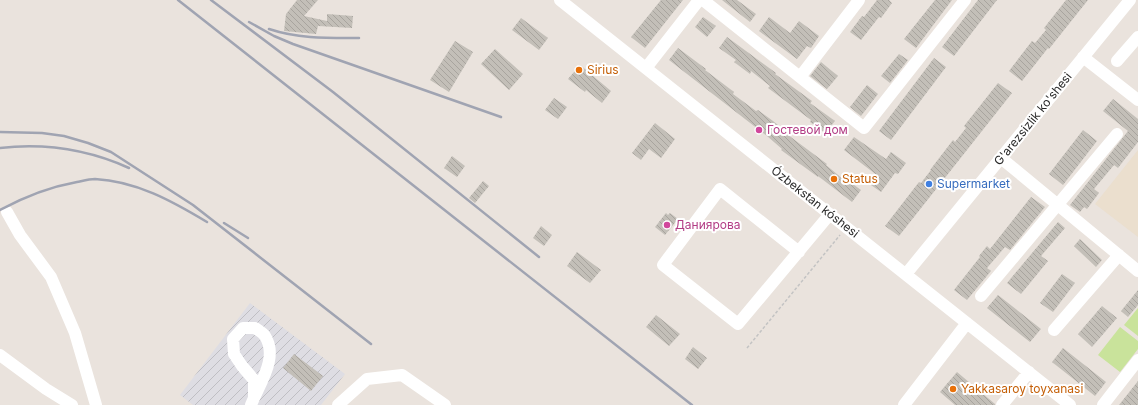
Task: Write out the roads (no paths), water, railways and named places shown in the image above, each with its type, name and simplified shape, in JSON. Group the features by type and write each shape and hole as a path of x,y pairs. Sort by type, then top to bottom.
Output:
{"street":[{"path":"646,68 699,0"},
{"path":"703,0 864,128 965,0"},
{"path":"800,77 859,0"},
{"name":"Ózbekstan kóshesi","path":"563,1 1070,405"},
{"name":"G'arezsizlik ko'shesi","path":"906,274 1083,57 1123,2"},
{"path":"1117,61 1138,37"},
{"path":"1083,57 1138,100"},
{"path":"981,296 1117,134"},
{"path":"1001,158 1138,271"},
{"path":"799,252 720,189 663,265 738,324 799,252 830,214"},
{"path":"7,212 20,235 51,277 75,333 96,405"},
{"path":"1054,330 1119,256"},
{"path":"904,405 967,323"},
{"path":"243,328 255,328 264,335 269,348 269,365 253,402 254,380 234,354 233,339 243,328"},
{"path":"0,355 46,389 72,405"},
{"path":"1103,405 1138,360"},
{"path":"1002,405 1029,372"},
{"path":"338,405 367,379 402,375 445,405"}],"railway":[{"path":"178,0 692,405"},
{"path":"211,0 333,92 539,257"},
{"path":"249,22 274,36 293,44 501,117"},
{"path":"269,29 292,35 325,38 359,38"},
{"path":"0,132 42,133 64,136 111,152 193,205 371,344"},
{"path":"0,148 33,146 66,149 82,152 129,168"},
{"path":"0,210 18,201 47,190 67,184 95,179 125,184 153,193 207,222"},
{"path":"224,223 248,238"}],"place":[{"name":"Sirius","path":"579,70"},
{"name":"Гостевой дом","path":"759,130"},
{"name":"Status","path":"834,179"},
{"name":"Supermarket","path":"929,184"},
{"name":"Даниярова","path":"667,225"},
{"name":"Yakkasaroy toyxanasi","path":"953,389"}]}
